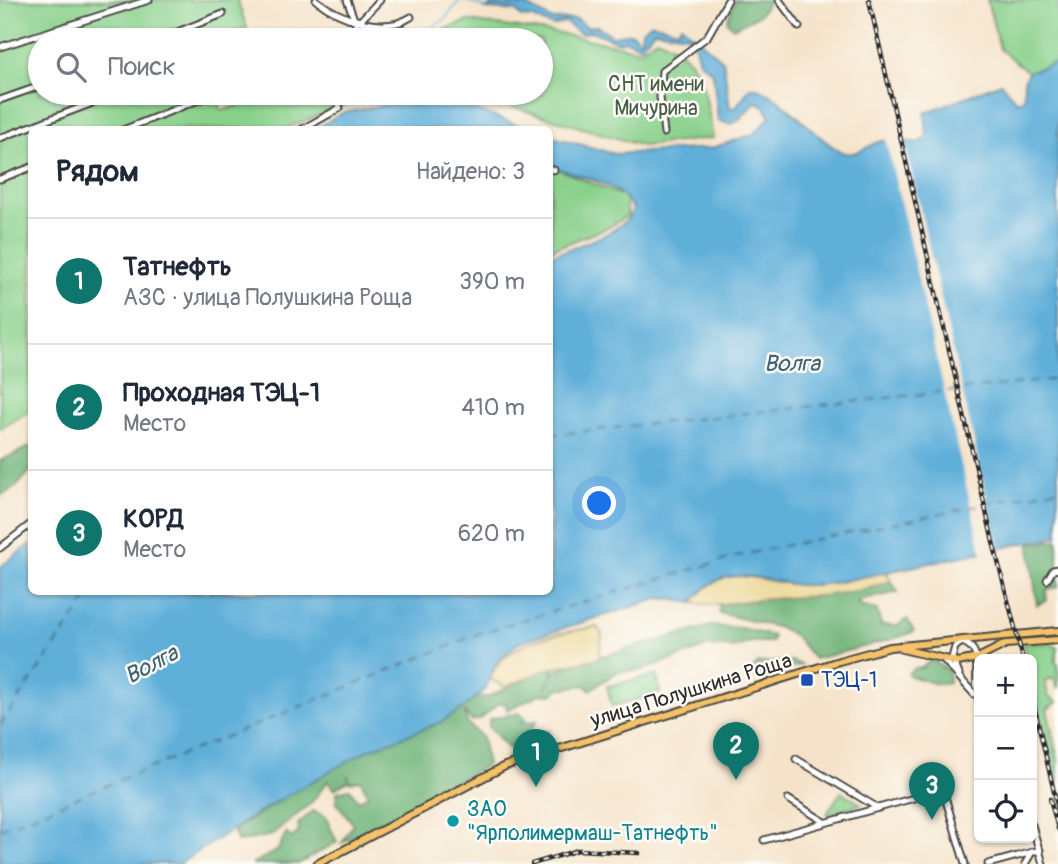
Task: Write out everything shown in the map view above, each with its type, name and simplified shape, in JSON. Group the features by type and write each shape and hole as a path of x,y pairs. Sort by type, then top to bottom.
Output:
{"main road":[{"name":"улица Полушкина Роща","path":"317,864 505,766 890,647 1058,631"},
{"path":"984,654 1006,644 1047,640 1058,643"},
{"name":"улица Полушкина Роща","path":"890,647 910,649 944,660"},
{"path":"944,660 952,662 974,658"}],"street":[{"path":"60,28 149,0"},
{"path":"316,0 357,20 386,25 411,17"},
{"path":"347,0 357,20"},
{"path":"355,28 357,20 380,0"},
{"path":"664,133 660,97 662,71 707,37 728,0"},
{"path":"779,0 799,27"},
{"path":"187,28 223,14"},
{"path":"0,47 28,38"},
{"path":"0,100 28,90"},
{"path":"32,126 87,105"},
{"path":"133,126 186,105"},
{"path":"308,126 340,108 339,105"},
{"path":"0,138 28,127"},
{"path":"0,179 28,168"},
{"path":"0,548 28,526"},
{"path":"1047,580 1053,570 1058,569"},
{"path":"952,662 955,647 962,642 970,645 976,654"},
{"name":"улица Полушкина Роща","path":"944,660 959,674"},
{"name":"улица Полушкина Роща","path":"952,662 974,694"},
{"path":"796,758 878,808"},
{"path":"764,840 939,791 945,797 965,864"},
{"path":"788,799 825,822"},
{"path":"1035,843 1044,864"},
{"path":"988,864 1036,850"},
{"path":"1026,864 1036,850"}],"green space":[{"name":"СНТ имени Мичурина","path":"0,0 237,0 247,28 28,28 28,105 220,105 222,111 239,105 344,105 292,126 28,126 28,412 0,429"},
{"path":"735,0 770,0 759,15 733,28 727,21"},
{"path":"987,0 1058,0 1058,62 1028,72 1000,49"},
{"name":"СНТ имени Мичурина","path":"468,21 519,28 448,28"},
{"name":"СНТ имени Мичурина","path":"553,33 640,50 656,38 672,45 693,66 704,92 713,138 643,146 506,105 553,105"},
{"path":"553,167 625,197 628,215 609,227 553,249"},
{"path":"28,447 28,473 16,487 0,496 0,461"},
{"path":"1029,539 1034,543 1058,540 1058,587 1046,590 1047,600 1037,605"},
{"path":"891,581 898,592 859,601 859,606 877,610 881,625 897,626 907,619 914,631 814,659 795,636 780,628 719,613 720,605 827,595 869,588"},
{"path":"711,626 741,628 773,636 772,642 750,642 733,648 710,646 643,670 617,672 590,690 585,685 557,689 553,694 540,694 507,710 506,704 499,703 480,719 472,721 464,712 468,724 482,737 487,765 342,843 353,824 336,802 337,792 350,789 358,801 368,795 361,780 350,782 347,775 349,781 334,789 328,781 311,803 272,835 238,842 233,831 294,791 368,750 441,722 475,698 488,697 547,668 554,669 552,674 563,667"},
{"path":"1049,643 1058,648 1055,662 1058,664 1058,689 1053,678 1045,681 1048,696 1057,702 1047,709 1058,760 1058,787 1037,702 1037,654 1025,654 1024,644"},
{"path":"931,659 949,671 949,683 937,684 910,676 908,673 915,668 922,668"},
{"path":"792,661 802,665 754,677 751,670 758,663"},
{"path":"657,675 660,693 612,706 607,686"},
{"path":"519,713 525,718 521,722 537,721 530,731 532,734 549,731 549,736 508,748 489,727 489,719"},
{"path":"841,792 861,804 828,815 827,813"},
{"path":"313,811 325,816 337,842 298,864 252,864 278,850 286,833 291,838 299,832 298,824"}],"sand":[{"path":"886,571 891,581 853,591 706,605 692,603 718,580 731,577 744,576 789,584 816,585"},
{"path":"597,627 602,634 599,658 547,669 506,687 490,679 497,666 520,647 551,636"}],"water":[{"name":"Волга","path":"493,5 527,6 553,20 577,19 587,27 597,26 613,36 631,33 641,40 642,30 652,23 678,30 681,25 723,60 730,108 735,108 750,88 759,89 782,103 832,146 847,153 857,152 886,140 920,142 927,136 925,113 1001,83 1017,102 1024,99 1024,81 1028,72 1058,62 1058,536 815,585 784,583 755,577 728,577 704,589 692,603 661,598 519,642 497,661 485,690 462,709 441,722 368,750 262,810 179,864 0,864 0,567 28,546 28,595 553,595 553,255 610,232 629,218 633,209 627,200 608,186 553,167 553,137 615,154 712,148 754,134 770,117 765,106 756,102 736,122 731,124 718,120 713,73 699,61 693,40 687,35 654,30 641,46 626,40 617,42 592,31 581,34 565,22 553,26 533,18 522,17 516,11 486,9"},
{"path":"386,105 461,105 521,126 320,126 342,113"}],"pier":[{"path":"885,136 904,139 999,550 982,554"}],"waterway":[{"path":"431,28 444,20 460,0"},
{"path":"464,0 486,8"}],"ferry route":[{"path":"553,435 1058,379"},
{"path":"0,829 483,632 745,554 1058,489"},
{"path":"0,726 90,595"}],"railway":[{"path":"869,0 993,542 1022,654"},
{"path":"1037,717 1058,809"},
{"path":"1050,799 1058,829"},
{"path":"532,864 578,850 639,853"}],"place":[{"name":"ТЭЦ-1","path":"807,680"},
{"name":"Проходная ТЭЦ-1","path":"736,780"},
{"name":"Татнефть","path":"536,787"},
{"name":"КОРД","path":"932,820"},
{"name":"ЗАО \"Ярполимермаш-Татнефть\"","path":"453,821"}]}
